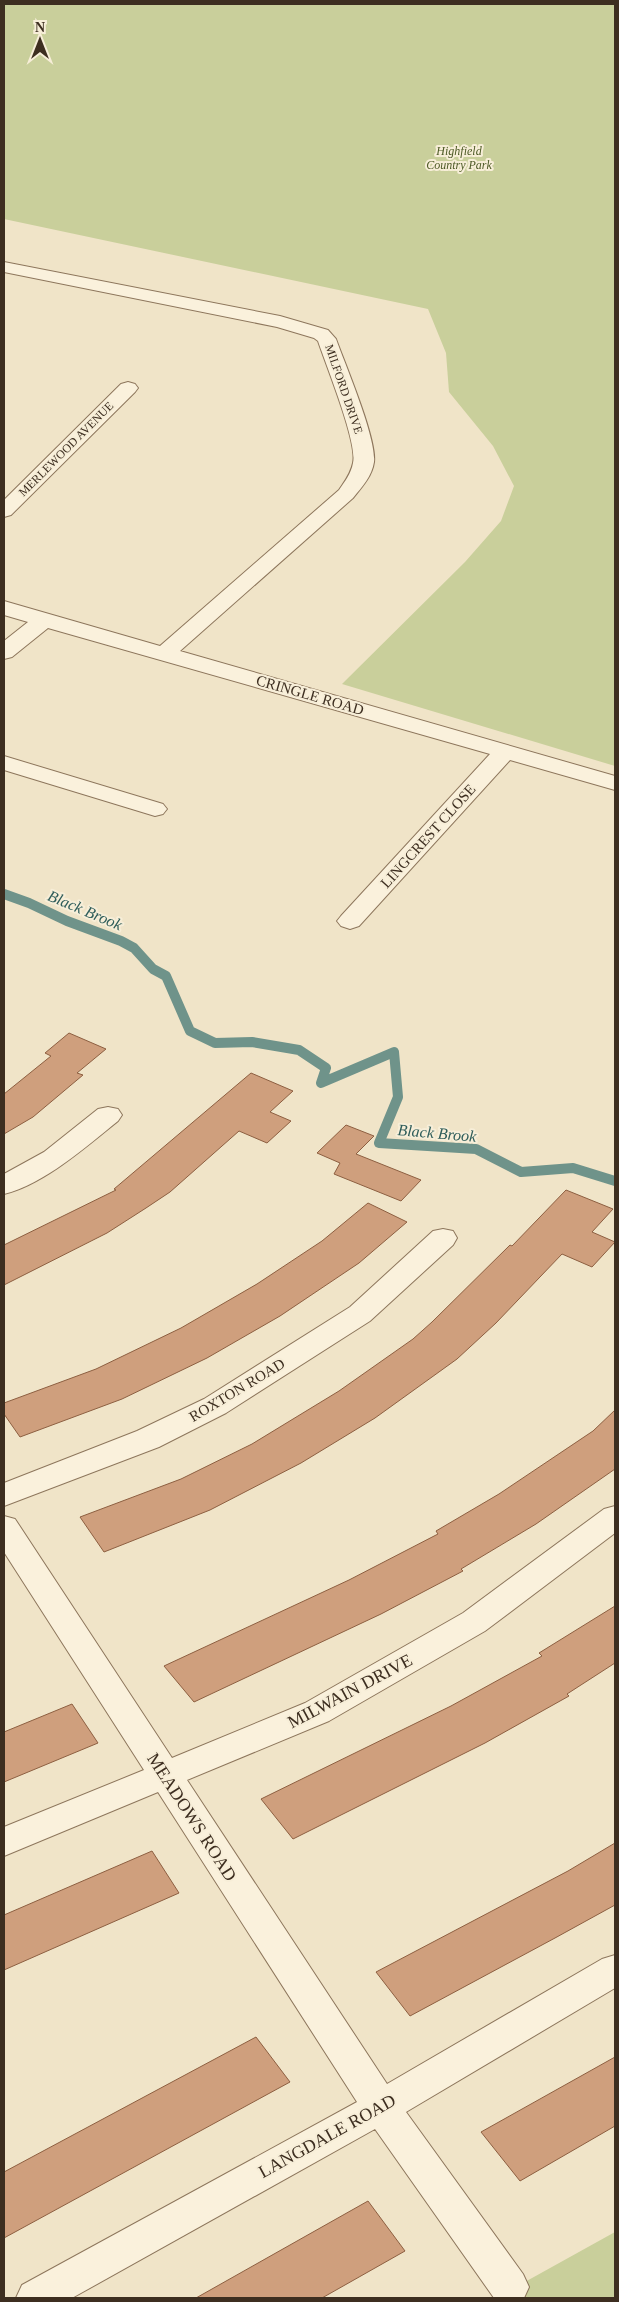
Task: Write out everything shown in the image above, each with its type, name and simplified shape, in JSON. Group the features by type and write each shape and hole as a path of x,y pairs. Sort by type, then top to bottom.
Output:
{"street":[{"name":"MILFORD DRIVE","path":"4,267 280,322 321,334 327,339 362,442 364,461 359,477 346,494 164,654"},
{"name":"MERLEWOOD AVENUE","path":"4,510 128,388"},
{"name":"CRINGLE ROAD","path":"4,608 615,783"},
{"path":"4,652 44,620"},
{"name":"LINGCREST CLOSE","path":"350,921 506,751"},
{"path":"4,763 155,809"},
{"path":"4,1185 54,1158 108,1115"},
{"name":"ROXTON ROAD","path":"4,1495 148,1439 214,1406 360,1314 443,1238"},
{"name":"MILWAIN DRIVE","path":"4,1842 317,1712 466,1627 615,1517"},
{"name":"MEADOWS ROAD","path":"4,1527 164,1776 381,2107 509,2287"},
{"name":"LANGDALE ROAD","path":"36,2298 381,2107 615,1970"}],"green space":[{"name":"Highfield Country Park","path":"4,4 615,4 615,766 342,684 465,562 501,521 514,486 493,446 449,392 446,353 428,309 4,219"},
{"path":"615,2232 615,2298 496,2298"}],"building":[{"path":"69,1033 106,1049 77,1073 83,1075 33,1117 4,1134 4,1094 51,1056 45,1053"},
{"path":"251,1073 293,1091 270,1112 291,1121 267,1143 239,1131 170,1192 146,1208 107,1233 4,1285 4,1245 116,1190 114,1189"},
{"path":"346,1125 374,1136 356,1154 421,1180 401,1201 334,1174 340,1163 317,1153"},
{"path":"566,1190 613,1209 592,1232 615,1242 592,1267 562,1254 496,1323 457,1359 375,1418 301,1463 210,1510 104,1552 80,1517 181,1479 252,1444 339,1391 413,1339 510,1245 512,1246"},
{"path":"368,1203 407,1222 359,1263 280,1316 207,1358 122,1399 20,1437 4,1414 4,1403 96,1369 181,1328 257,1284 322,1241"},
{"path":"615,1410 615,1469 536,1524 461,1569 463,1571 381,1614 194,1702 164,1666 349,1580 438,1534 436,1531 499,1494 593,1431"},
{"path":"615,1606 615,1663 567,1694 569,1696 485,1743 293,1839 261,1799 451,1706 542,1656 539,1653"},
{"path":"72,1704 98,1743 4,1782 4,1732"},
{"path":"615,1843 615,1905 555,1938 410,2016 376,1972 568,1871"},
{"path":"152,1851 179,1893 4,1970 4,1915"},
{"path":"256,2037 290,2082 4,2238 4,2172"},
{"path":"615,2057 615,2126 520,2181 481,2132"},
{"path":"368,2201 405,2251 322,2298 196,2298"}],"waterway":[{"name":"Black Brook","path":"4,894 134,948 153,969 166,976 190,1031 215,1043 252,1042 299,1050 326,1068 321,1083 394,1052 398,1097 379,1143 476,1149 521,1172 573,1168 615,1181"}]}
